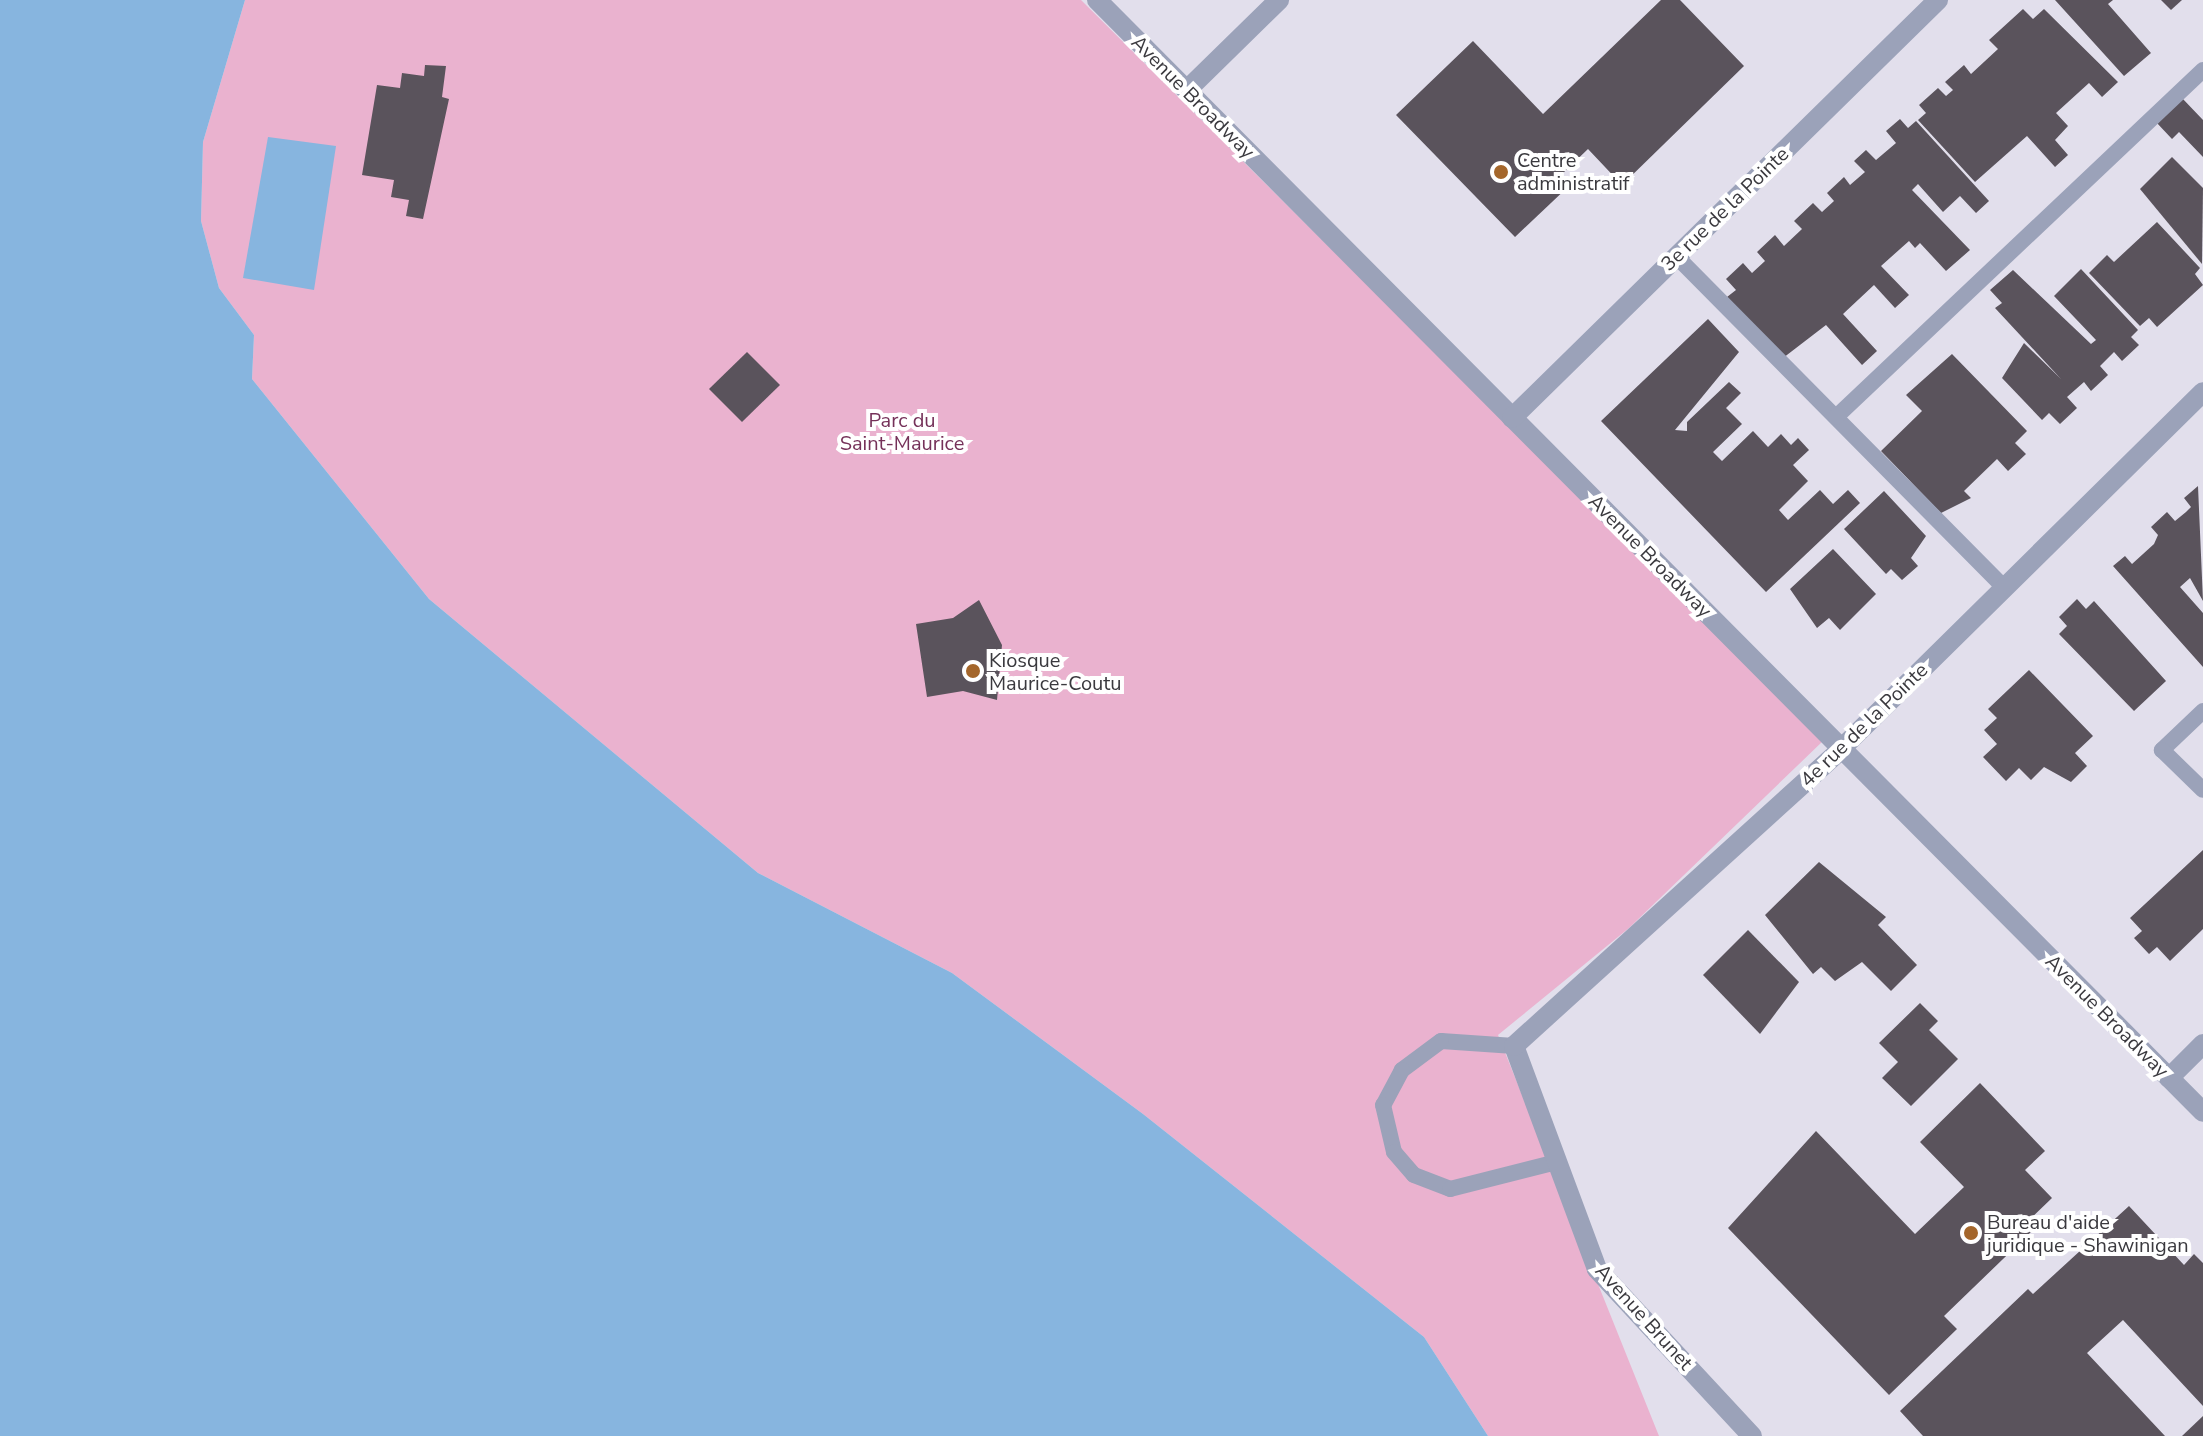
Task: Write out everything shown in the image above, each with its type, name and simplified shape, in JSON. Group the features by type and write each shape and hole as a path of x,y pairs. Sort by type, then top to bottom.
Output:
{"street":[{"name":"Avenue Broadway","path":"1097,0 2203,1112"},
{"path":"1187,90 1279,0"},
{"name":"3e rue de la Pointe","path":"1512,418 1938,0"},
{"name":"4e rue de la Pointe","path":"1514,1046 1841,749 2203,392"},
{"path":"2169,1078 2203,1044"},
{"name":"Avenue Brunet","path":"1514,1046 1597,1269 1752,1436"}],"lane":[{"path":"1836,417 2203,70"},
{"path":"1676,256 2004,588"},
{"path":"2203,711 2162,750 2203,790"},
{"path":"1514,1046 1441,1041 1402,1070 1383,1105 1394,1152 1414,1175 1450,1189 1557,1162"}],"green space":[{"name":"Parc du Saint-Maurice","path":"245,0 1081,0 1824,740 1629,928 1498,1035 1659,1436 1488,1436 1424,1337 1143,1114 952,973 758,873 429,599 252,379 254,335 219,288 201,221 203,142"}],"water":[{"path":"0,0 245,0 203,142 201,221 219,288 254,335 252,379 429,599 758,873 952,973 1143,1114 1424,1337 1488,1436 0,1436"},
{"path":"268,137 336,146 314,290 243,278"}],"building":[{"path":"1661,0 1680,0 1744,66 1622,185 1588,149 1561,175 1570,185 1515,237 1396,115 1473,41 1543,114"},
{"path":"2055,0 2113,0 2108,4 2151,53 2124,76"},
{"path":"2161,0 2182,0 2171,10"},
{"path":"2023,9 2033,19 2044,9 2118,82 2102,97 2089,83 2056,113 2068,126 2055,140 2068,155 2055,167 2027,136 1975,182 1918,120 1926,113 1919,105 1938,88 1946,96 1953,90 1945,82 1964,65 1971,74 1998,49 1989,40"},
{"path":"425,65 446,66 442,97 449,99 423,219 406,216 409,200 391,197 394,180 362,175 377,85 400,88 402,73 424,76"},
{"path":"2182,98 2203,120 2203,157 2179,132 2172,139 2156,122"},
{"path":"1900,119 1908,128 1916,121 1989,201 1976,213 1960,196 1943,212 1918,184 1912,190 1970,250 1946,271 1920,243 1915,248 1909,241 1881,266 1909,295 1895,308 1874,285 1843,314 1877,351 1862,365 1826,325 1783,358 1727,297 1736,290 1726,279 1743,263 1752,273 1765,261 1757,252 1775,235 1784,246 1802,229 1794,221 1813,203 1822,212 1834,201 1827,193 1844,177 1850,185 1865,172 1854,161 1866,150 1876,160 1896,143 1886,131"},
{"path":"2172,157 2203,188 2202,264 2140,189"},
{"path":"2157,222 2200,268 2195,274 2203,285 2157,327 2149,318 2140,326 2089,273 2107,255 2114,262"},
{"path":"2081,269 2138,330 2131,337 2139,345 2122,361 2114,352 2100,366 2108,375 2091,391 2084,382 2067,397 2077,408 2060,424 2049,413 2042,420 2002,378 2024,343 2061,379 1995,308 2002,303 1990,290 2013,270 2091,344 2096,340 2054,296"},
{"path":"1708,319 1739,352 1675,430 1687,431 1687,422 1729,382 1741,393 1726,408 1742,424 1713,452 1722,461 1753,431 1768,447 1781,434 1791,445 1798,438 1809,450 1793,465 1808,481 1779,510 1788,520 1820,490 1833,504 1848,490 1860,503 1766,592 1601,421"},
{"path":"747,352 780,385 742,422 709,389"},
{"path":"1952,354 2027,431 2015,443 2026,454 2008,471 1997,459 1964,491 1971,498 1941,513 1881,451 1922,411 1906,395"},
{"path":"2198,486 2203,601 2190,578 2180,587 2203,613 2203,667 2113,566 2125,556 2132,564 2154,544 2158,535 2151,527 2167,512 2175,521 2186,512 2191,507 2184,498"},
{"path":"1884,491 1926,536 1911,558 1918,566 1902,580 1891,569 1886,574 1844,529"},
{"path":"1833,549 1876,594 1840,630 1829,618 1817,628 1790,589"},
{"path":"2077,599 2086,609 2094,601 2166,681 2134,711 2059,634 2067,626 2059,617"},
{"path":"979,600 1002,645 997,700 963,691 927,697 916,624 953,618"},
{"path":"2029,670 2093,736 2075,753 2087,766 2071,782 2044,767 2031,780 2019,768 2006,781 1983,757 1997,744 1984,730 1997,718 1988,709"},
{"path":"2203,850 2203,929 2170,961 2157,947 2149,954 2134,938 2142,931 2130,918"},
{"path":"1819,862 1886,917 1878,925 1917,965 1891,991 1862,962 1835,981 1821,967 1813,974 1765,915"},
{"path":"1748,930 1799,982 1760,1034 1703,975"},
{"path":"1920,1003 1938,1021 1929,1030 1958,1059 1911,1106 1882,1078 1898,1062 1879,1043"},
{"path":"1980,1083 2045,1151 2025,1170 2052,1198 2024,1225 2031,1232 1944,1316 1957,1329 1889,1395 1728,1228 1816,1131 1915,1234 1964,1187 1920,1142"},
{"path":"2129,1206 2184,1265 2194,1254 2203,1263 2203,1406 2123,1320 2087,1353 2165,1436 1923,1436 1900,1411 2028,1289 2033,1294"},
{"path":"2203,1416 2203,1436 2182,1436"}],"place":[{"name":"Centre administratif","path":"1501,172"},
{"name":"Kiosque Maurice-Coutu","path":"973,671"},
{"name":"Bureau d'aide juridique - Shawinigan","path":"1971,1233"}]}
